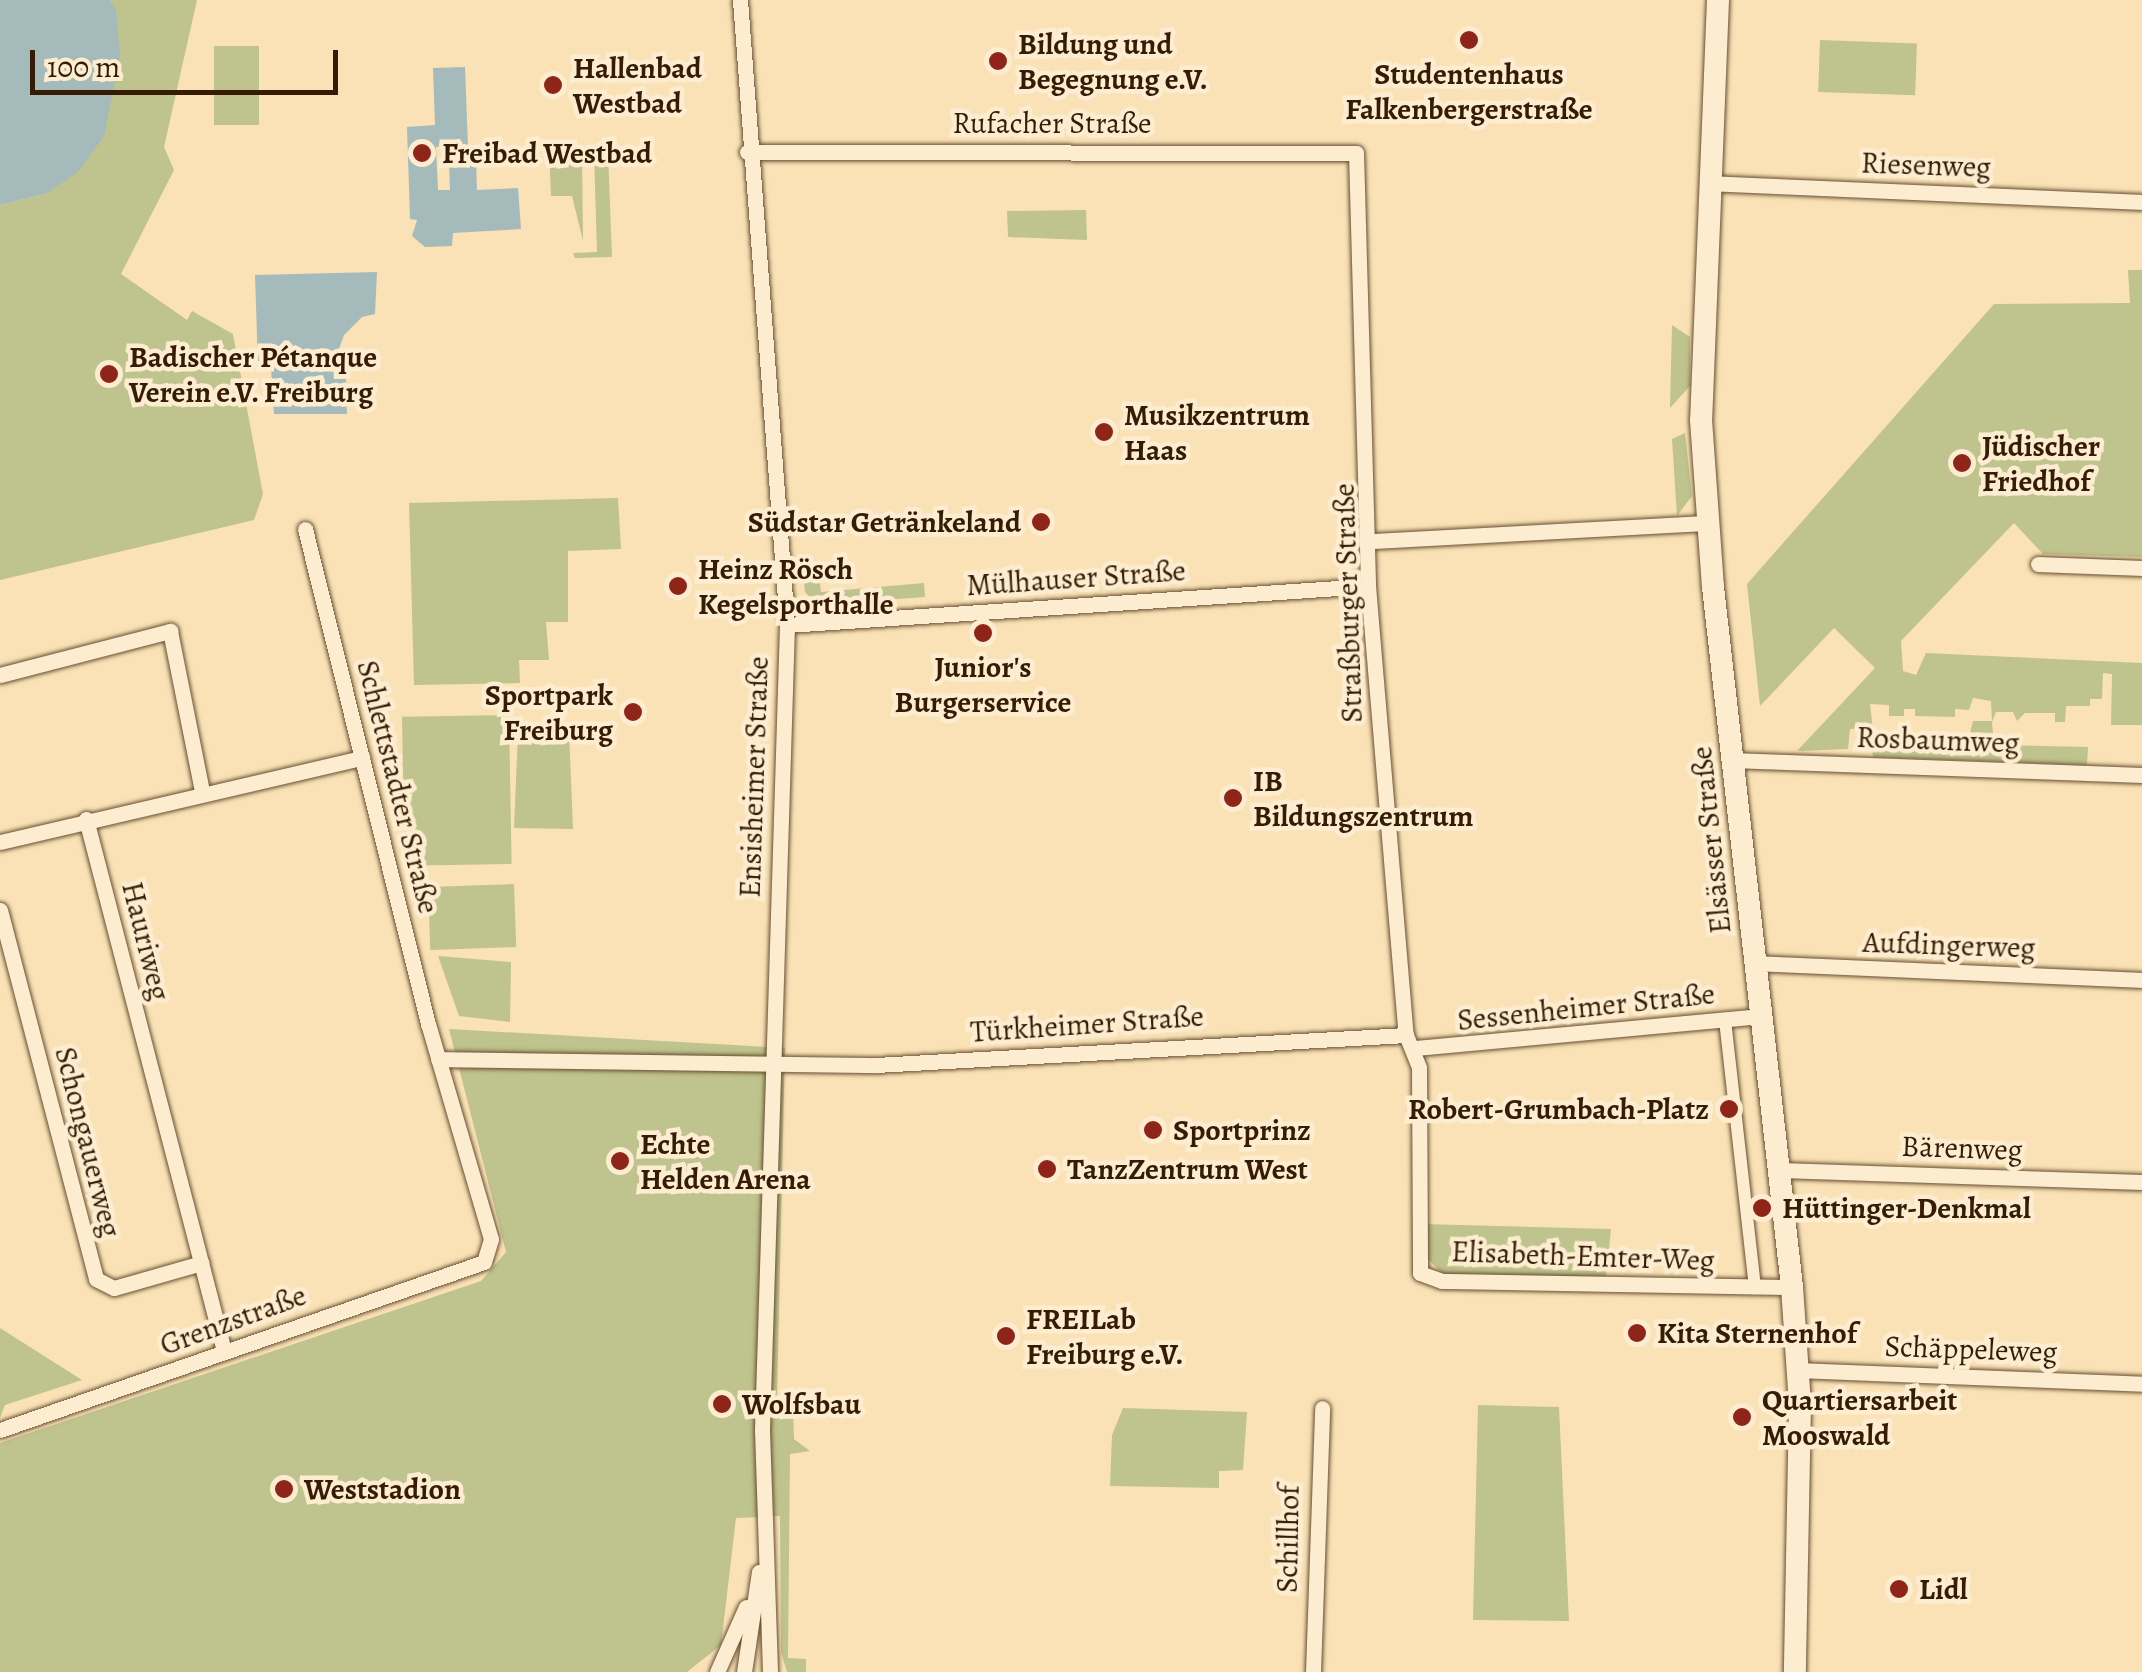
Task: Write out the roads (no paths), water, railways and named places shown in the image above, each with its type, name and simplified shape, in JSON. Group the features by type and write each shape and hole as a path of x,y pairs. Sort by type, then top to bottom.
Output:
{"main road":[{"name":"Elsässer Straße","path":"1718,0 1702,400 1707,523 1792,1287 1798,1370 1795,1672"}],"street":[{"name":"Ensisheimer Straße","path":"740,0 746,152 781,484 787,625 772,1063 763,1558 771,1668"},
{"name":"Rufacher Straße","path":"746,152 1356,153"},
{"name":"Straßburger Straße","path":"1356,153 1372,541 1368,586 1411,1042"},
{"name":"Riesenweg","path":"1708,183 2142,202"},
{"path":"1372,541 1707,523"},
{"name":"Schlettstadter Straße","path":"306,529 438,1059 491,1239 484,1262"},
{"path":"2038,564 2142,568"},
{"name":"Mülhauser Straße","path":"787,625 1368,586"},
{"path":"0,674 170,632 202,791"},
{"path":"0,842 202,791 362,758"},
{"name":"Rosbaumweg","path":"1732,760 2142,776"},
{"name":"Hauriweg","path":"86,820 224,1350"},
{"name":"Schongauerweg","path":"0,910 96,1279 114,1288 201,1263"},
{"name":"Aufdingerweg","path":"1754,963 2142,980"},
{"name":"Sessenheimer Straße","path":"1411,1042 1762,1016"},
{"path":"1726,1020 1755,1288"},
{"name":"Türkheimer Straße","path":"772,1063 876,1065 1411,1042"},
{"name":"Elisabeth-Emter-Weg","path":"1411,1042 1420,1274 1442,1280 1792,1287"},
{"path":"438,1059 772,1063"},
{"name":"Bärenweg","path":"1780,1170 2142,1182"},
{"name":"Grenzstraße","path":"0,1430 484,1262"},
{"name":"Schäppeleweg","path":"1798,1370 2142,1384"},
{"name":"Schillhof","path":"1313,1672 1322,1408"},
{"name":"Ensisheimer Straße","path":"744,1672 754,1590 763,1558"},
{"path":"718,1672 754,1590"}],"place":[{"name":"Studentenhaus Falkenbergerstraße","path":"1469,40"},
{"name":"Bildung und Begegnung e.V.","path":"998,61"},
{"name":"Hallenbad Westbad","path":"553,85"},
{"name":"Freibad Westbad","path":"422,153"},
{"name":"Badischer Pétanque Verein e.V. Freiburg","path":"109,374"},
{"name":"Musikzentrum Haas","path":"1104,432"},
{"name":"Jüdischer Friedhof","path":"1962,463"},
{"name":"Südstar Getränkeland","path":"1041,522"},
{"name":"Heinz Rösch Kegelsporthalle","path":"678,586"},
{"name":"Junior's Burgerservice","path":"983,633"},
{"name":"Sportpark Freiburg","path":"633,712"},
{"name":"IB Bildungszentrum","path":"1233,798"},
{"name":"Robert-Grumbach-Platz","path":"1729,1109"},
{"name":"Sportprinz","path":"1153,1130"},
{"name":"Echte Helden Arena","path":"620,1161"},
{"name":"TanzZentrum West","path":"1047,1169"},
{"name":"Hüttinger-Denkmal","path":"1762,1208"},
{"name":"Kita Sternenhof","path":"1637,1333"},
{"name":"FREILab Freiburg e.V.","path":"1006,1336"},
{"name":"Wolfsbau","path":"722,1404"},
{"name":"Quartiersarbeit Mooswald","path":"1742,1417"},
{"name":"Weststadion","path":"284,1489"},
{"name":"Lidl","path":"1899,1589"}]}
